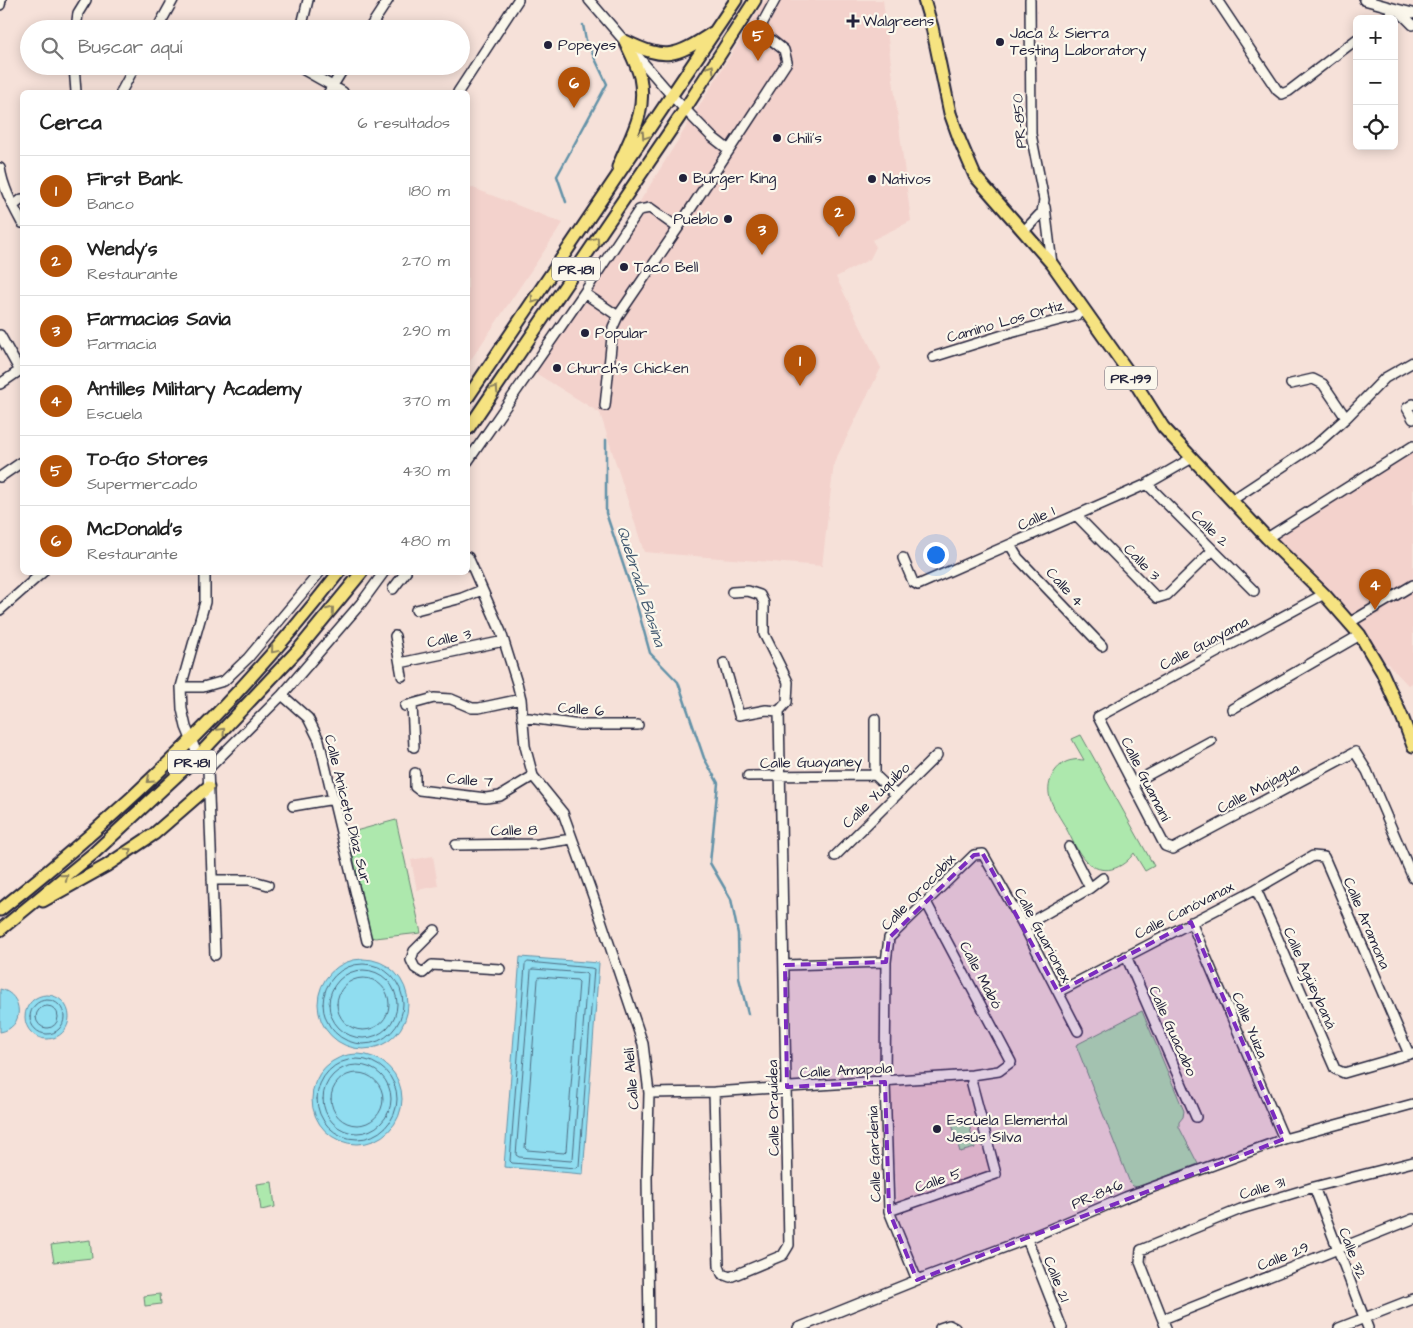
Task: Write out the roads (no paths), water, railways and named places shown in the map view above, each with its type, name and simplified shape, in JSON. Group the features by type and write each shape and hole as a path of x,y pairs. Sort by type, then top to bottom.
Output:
{"main road":[{"name":"PR-181","path":"470,394 736,0"},
{"name":"PR-181","path":"470,426 685,108 755,0"},
{"name":"PR-199","path":"924,0 932,27 950,113 975,176 1052,264 1127,370 1163,427 1267,538 1324,594 1360,635 1382,672 1403,718 1413,746"},
{"path":"625,41 647,52 669,54 685,50 717,30"},
{"path":"608,190 638,124 642,106 640,76 625,41"},
{"name":"PR-181","path":"0,910 93,832 159,772 251,677 336,575"},
{"name":"PR-181","path":"0,930 94,853 198,756 298,650 360,575"},
{"name":"PR-199","path":"1403,718 1413,731"},
{"path":"25,909 98,871 154,834 208,786"}],"street":[{"path":"0,5 1,0"},
{"path":"77,20 78,13 86,0"},
{"path":"162,20 173,0"},
{"path":"303,20 308,0"},
{"path":"375,20 388,0"},
{"path":"470,74 518,0"},
{"path":"589,0 672,96 710,136 729,150"},
{"path":"605,406 614,327 618,316 787,62 784,50 764,34 762,24 776,0"},
{"name":"PR-850","path":"1030,0 1031,134 1044,200 1052,264"},
{"path":"1216,0 1277,90 1282,94 1353,42"},
{"path":"1364,0 1413,13"},
{"path":"1389,15 1397,9"},
{"path":"1397,9 1413,25"},
{"path":"75,75 76,90"},
{"path":"122,90 131,75"},
{"path":"311,75 331,89 340,75"},
{"path":"459,90 469,75"},
{"path":"0,168 1,176 20,219"},
{"path":"1024,231 1042,212 1044,200"},
{"path":"13,206 20,201"},
{"path":"470,458 640,210 650,208 678,228"},
{"path":"584,293 618,316"},
{"name":"Camino Los Ortiz","path":"933,357 1002,335 1075,316 1084,310"},
{"path":"0,335 20,368"},
{"path":"1232,500 1317,444 1346,418 1385,378 1413,362"},
{"path":"0,384 20,371"},
{"path":"1291,384 1313,380 1323,384 1346,418"},
{"path":"1413,404 1406,408 1413,420"},
{"path":"1267,538 1413,446"},
{"name":"Calle 1","path":"903,558 913,582 918,585 1147,484 1192,458"},
{"path":"0,477 20,463"},
{"name":"Calle 2","path":"1147,484 1254,591"},
{"name":"Calle 3","path":"1076,515 1157,598 1167,595 1213,550"},
{"name":"Calle 4","path":"1010,545 1018,558 1102,646"},
{"path":"470,562 504,642 518,683 525,746 533,776"},
{"path":"0,610 40,575"},
{"path":"205,575 205,602 181,687 182,709 198,756 208,769 214,955"},
{"path":"181,687 203,687 224,681 248,658 317,575"},
{"path":"208,769 282,695 362,602 382,575"},
{"path":"393,588 404,575"},
{"path":"1350,623 1413,585"},
{"path":"416,610 462,598 482,590"},
{"path":"724,663 739,715 766,710 779,712 787,702 788,682 764,634 764,603 760,595 748,591 732,592"},
{"name":"Calle Guayama","path":"1098,717 1324,594"},
{"path":"1232,710 1360,635"},
{"path":"395,636 402,676"},
{"name":"Calle 3","path":"400,663 504,642"},
{"name":"Calle Aniceto Díaz Sur","path":"282,695 308,718 319,740 366,941"},
{"path":"414,747 409,705 434,698 451,699 472,708 479,708 521,699"},
{"name":"Calle Orquídea","path":"714,1092 719,1266 722,1274 730,1277 783,1254 789,1246 779,712"},
{"name":"Calle 6","path":"522,717 580,725 638,725"},
{"name":"Calle Guamaní","path":"1098,717 1165,846 1173,849"},
{"path":"875,719 875,775"},
{"path":"1133,783 1211,741"},
{"name":"Calle Majagua","path":"1173,849 1355,752 1367,770 1413,878"},
{"name":"Calle Yuquibo","path":"834,856 937,755"},
{"name":"Calle 7","path":"415,773 416,787 419,790 486,798 500,796 533,776"},
{"name":"Calle Guayaney","path":"748,776 875,775 896,795"},
{"name":"Calle Alelí","path":"533,776 563,813 642,1044 649,1093 646,1178 649,1328"},
{"path":"293,806 334,799"},
{"name":"Calle 8","path":"456,845 538,844 572,839"},
{"path":"1069,847 1090,888"},
{"name":"Calle Orocobix","path":"885,1082 886,962 889,938 974,854 983,854"},
{"name":"Calle Guarionex","path":"983,854 1024,926 1078,1031"},
{"name":"Calle Canóvanax","path":"1058,992 1256,889 1314,856 1324,857"},
{"name":"Calle Aramona","path":"1324,857 1411,1053"},
{"path":"1024,926 1090,888 1103,878"},
{"path":"212,880 250,880 268,885"},
{"name":"Calle Agüeybaná","path":"1256,889 1335,1070 1344,1073 1411,1053"},
{"name":"Calle Mabó","path":"926,902 1011,1062"},
{"name":"Calle Yuiza","path":"1191,922 1284,1139"},
{"path":"435,930 414,951 411,960 415,968 423,973 432,965 500,969"},
{"name":"Calle Guacabo","path":"1126,956 1196,1117"},
{"path":"785,965 886,962"},
{"name":"Calle Amapola","path":"649,1093 714,1092 972,1075 999,1071 1011,1062"},
{"name":"Calle 5","path":"889,1211 996,1174 972,1084 972,1075"},
{"name":"Calle Gardenia","path":"885,1082 889,1211 917,1280"},
{"name":"PR-846","path":"798,1328 917,1280 1027,1240 1126,1196 1284,1139 1413,1104"},
{"name":"Calle 31","path":"1163,1318 1140,1262 1141,1250 1241,1209 1314,1187 1413,1162"},
{"name":"Calle 32","path":"1314,1187 1368,1328"},
{"name":"Calle 29","path":"1163,1318 1413,1219"},
{"name":"Calle 21","path":"1027,1240 1062,1328"},
{"path":"1339,1328 1413,1299"},
{"path":"1163,1318 1166,1328"},
{"path":"940,1328 949,1325 955,1328"}],"water":[{"path":"520,957 599,963 583,1174 504,1167"},
{"path":"363,959 380,963 395,972 404,987 408,1004 404,1021 395,1036 380,1045 363,1049 346,1045 331,1036 322,1021 318,1004 322,987 331,972 346,963"},
{"path":"0,989 14,997 18,1011 14,1024 0,1032"},
{"path":"51,995 63,1001 68,1008 68,1026 63,1033 56,1038 43,1039 35,1036 28,1029 25,1013 28,1005 35,998"},
{"path":"357,1054 374,1058 389,1067 398,1082 402,1099 398,1116 389,1131 374,1140 357,1144 340,1140 325,1131 316,1116 312,1099 316,1082 325,1067 340,1058"}],"waterway":[{"name":"Quebrada Blasina","path":"566,202 557,176 607,84 586,40 583,25"},
{"name":"Quebrada Blasina","path":"606,440 606,513 637,606 650,653 678,682 704,758 718,783 710,863 731,899 738,934 739,978 748,1014"}],"place":[{"name":"Walgreens","path":"853,21"},
{"name":"Jaca & Sierra Testing Laboratory","path":"1000,42"},
{"name":"Popeyes","path":"548,45"},
{"name":"To-Go Stores","path":"758,61"},
{"name":"McDonald's","path":"574,108"},
{"name":"Chili's","path":"777,138"},
{"name":"Burger King","path":"683,178"},
{"name":"Nativos","path":"872,179"},
{"name":"Pueblo","path":"728,219"},
{"name":"Wendy's","path":"839,237"},
{"name":"Farmacias Savia","path":"762,255"},
{"name":"Taco Bell","path":"624,267"},
{"name":"Popular","path":"585,333"},
{"name":"Church's Chicken","path":"557,368"},
{"name":"First Bank","path":"800,386"},
{"name":"Antilles Military Academy","path":"1375,610"},
{"name":"Escuela Elemental Jesús Silva","path":"937,1129"}]}
